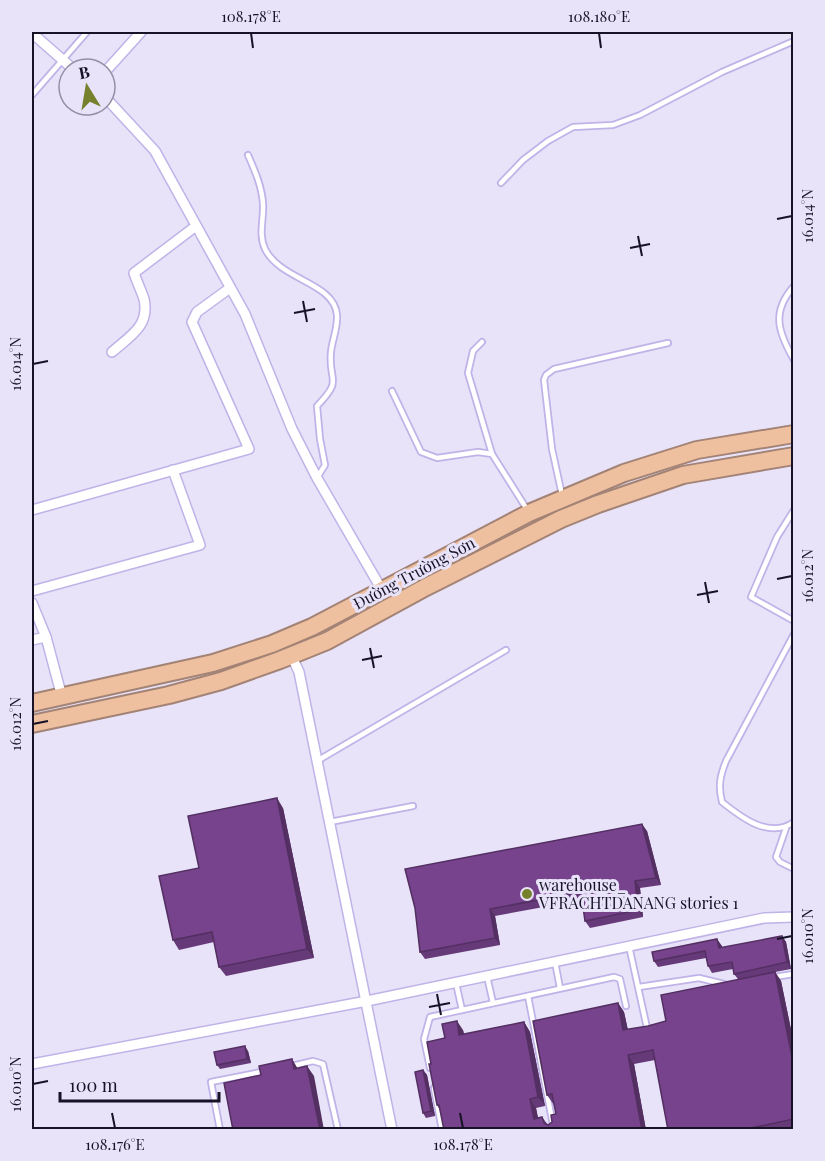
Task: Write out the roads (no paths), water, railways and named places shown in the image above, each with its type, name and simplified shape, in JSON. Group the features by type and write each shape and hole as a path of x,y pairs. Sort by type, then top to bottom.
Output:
{"highway":[{"name":"Đường Trường Sơn","path":"32,703 213,663 242,654 312,627 529,513 624,473 678,455 794,434"},
{"name":"Đường Trường Sơn","path":"32,724 169,695 221,681 327,641 426,587 561,519 598,504 683,475 794,456"}],"street":[{"path":"117,59 141,32"},
{"path":"32,33 59,57"},
{"path":"117,111 155,151 245,314 292,429 317,478 382,590"},
{"path":"112,352 140,328 146,314 144,299 134,273 196,226"},
{"path":"32,510 249,449 192,322 197,312 230,288"},
{"path":"32,591 200,545 173,470"},
{"path":"32,603 46,637 62,697"},
{"path":"32,640 46,637"},
{"path":"291,655 299,672 392,1130"},
{"path":"32,1064 367,1001 764,918 794,917"}],"lane":[{"path":"65,57 87,32"},
{"path":"501,183 523,160 548,141 573,127 613,125 640,115 722,72 794,42"},
{"path":"32,95 57,66"},
{"path":"248,155 262,194 261,233 266,251 286,272 326,294 335,306 337,314 331,352 333,387 317,406 325,465 317,478"},
{"path":"794,285 783,299 778,319 783,340 794,360"},
{"path":"482,342 473,351 468,373 492,454 529,513"},
{"path":"562,498 552,449 544,380 546,375 554,369 668,343"},
{"path":"392,391 421,452 437,458 478,452 492,454"},
{"path":"794,510 777,537 751,597 794,621"},
{"path":"794,634 719,778 722,802 754,824 772,830 786,828 794,822"},
{"path":"317,761 506,650"},
{"path":"330,822 413,806"},
{"path":"786,828 776,857 780,862 794,869"},
{"path":"630,946 647,1028"},
{"path":"555,962 560,988"},
{"path":"763,980 794,974"},
{"path":"488,976 493,1003"},
{"path":"431,1073 424,1039 430,1017 614,977 620,979 626,1006"},
{"path":"639,987 699,978 732,986"},
{"path":"456,983 462,1010"},
{"path":"528,996 554,1130"},
{"path":"290,1066 313,1061 323,1064 338,1130"},
{"path":"220,1130 211,1083 267,1071"},
{"path":"433,1084 442,1130"}],"place":[{"name":"warehouse_ VFRACHTDANANG stories 1","path":"527,894"}]}
